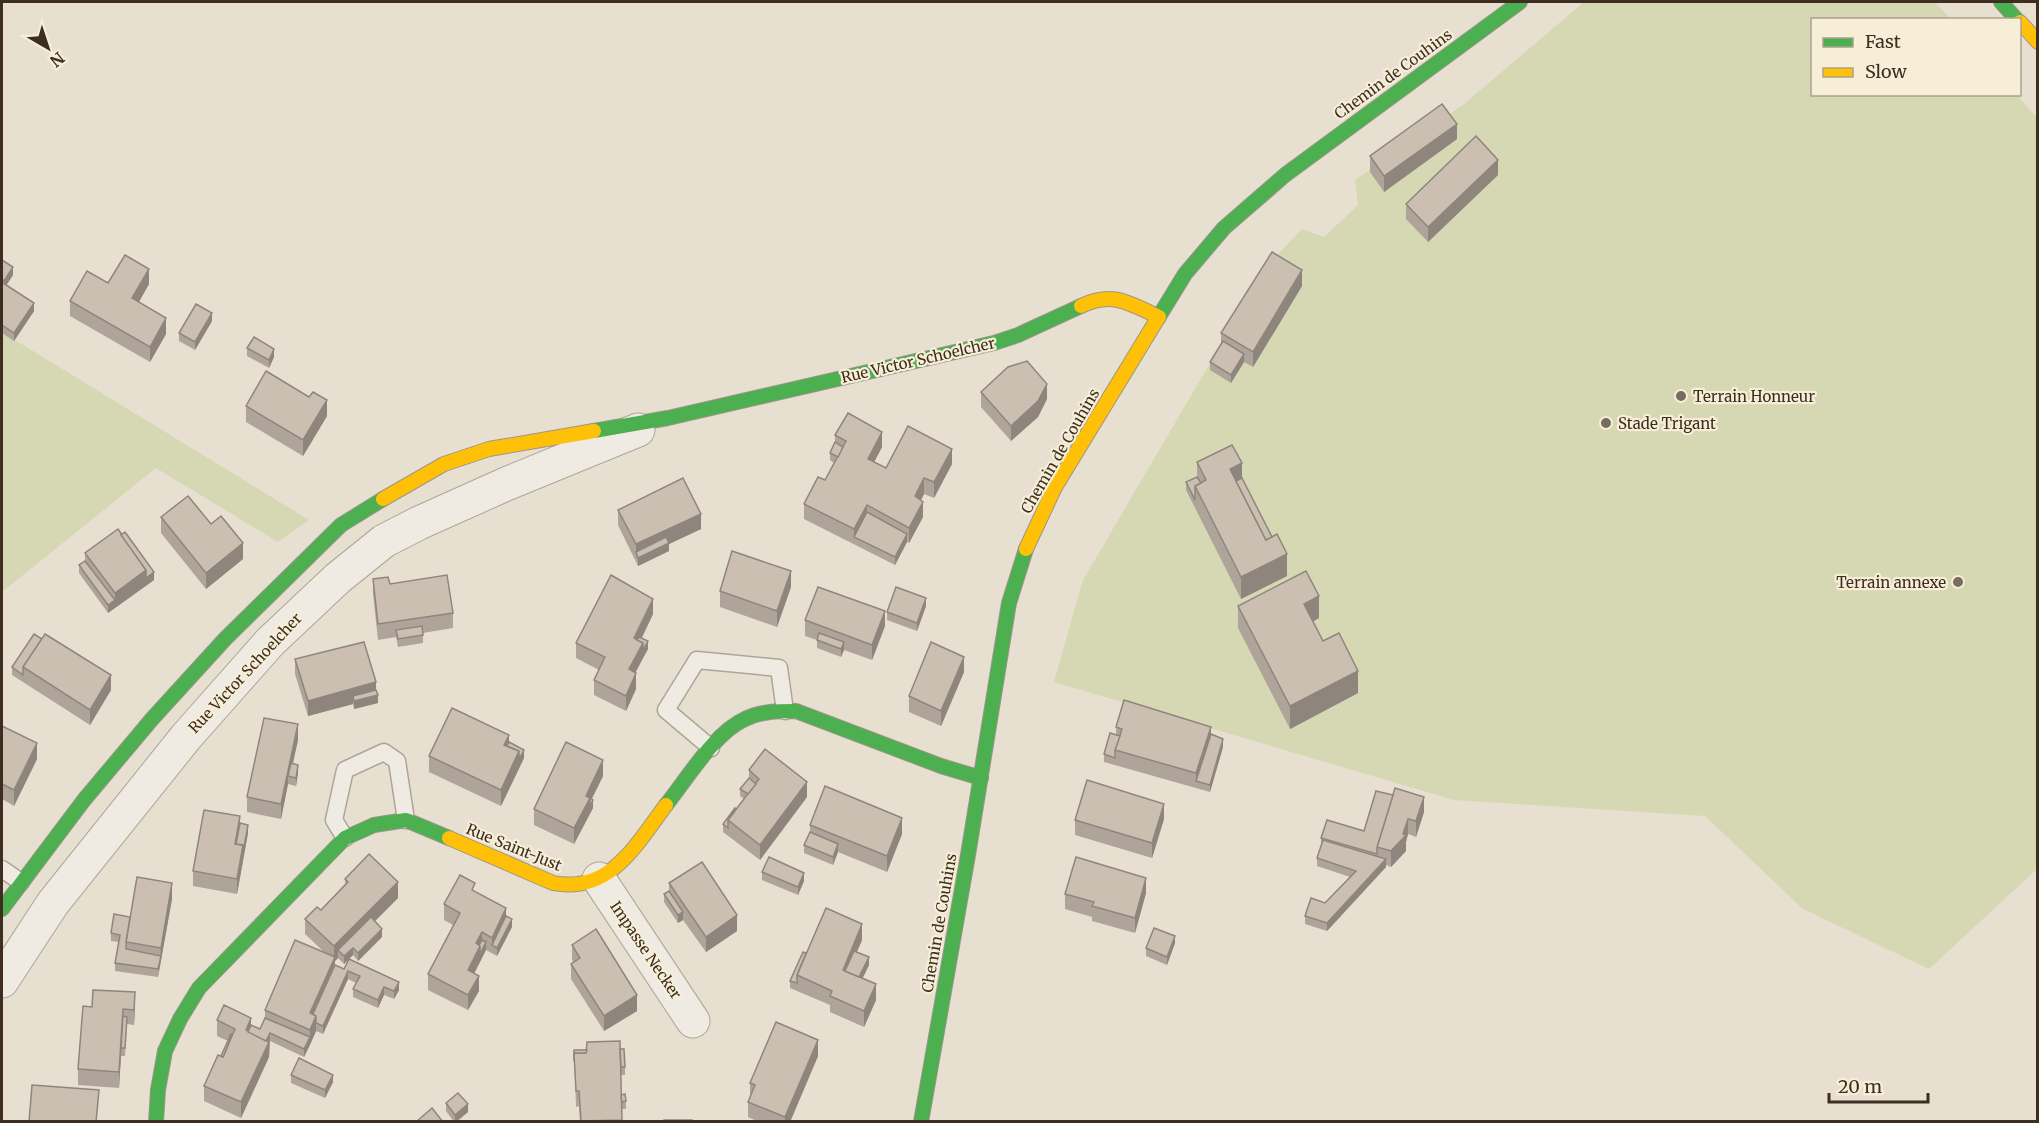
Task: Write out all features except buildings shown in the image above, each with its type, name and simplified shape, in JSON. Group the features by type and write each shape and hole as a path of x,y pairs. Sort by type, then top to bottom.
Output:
{"street":[{"name":"Chemin de Couhins","path":"921,1122 1009,603 1030,537 1055,487 1185,274 1208,245 1239,214 1285,175 1520,2"},
{"path":"2001,2 2015,18"},
{"path":"2021,24 2037,42"},
{"name":"Rue Victor Schoelcher","path":"2,909 84,800 153,718 225,639 341,525 444,464 489,448 668,418 994,343 1018,335 1096,299 1122,300 1159,317"},
{"name":"Rue Victor Schoelcher","path":"2,981 53,903 186,737 270,642 338,578 384,541 419,523 506,484 668,418"},
{"name":"Rue Saint-Just","path":"406,820 553,883 585,884 599,879 623,861 711,748 732,726 746,718 774,711 796,711 941,766 981,778"},
{"path":"156,1122 158,1090 165,1051 180,1019 199,988 345,838 364,827 387,821 406,820"},
{"name":"Impasse Necker","path":"599,879 693,1022"}],"lane":[{"path":"711,748 666,710 697,660 779,668 785,711"},
{"path":"345,838 334,820 345,770 384,752 397,761 406,820"},
{"path":"2,869 21,882"}],"green space":[{"name":"Stade Trigant","path":"1584,2 1935,2 1950,18 1811,18 1811,96 2018,96 2037,118 2037,869 1929,969 1803,909 1705,816 1454,800 1054,682 1083,580 1267,266 1302,229 1324,237 1358,205 1355,180 1464,104"},
{"path":"2,332 309,520 278,542 156,468 2,592"}],"traffic: fast":[{"path":"1158,318 1185,274 1224,228 1285,175 1520,2"},
{"path":"2001,2 2015,18"},
{"path":"594,431 668,418 994,343 1018,335 1081,306"},
{"path":"2,909 84,800 152,719 225,639 341,525 383,499"},
{"path":"921,1122 1009,603 1026,549"},
{"path":"666,805 723,735 751,716 777,711 796,711 941,766 981,778"},
{"path":"156,1122 158,1090 165,1051 180,1019 199,988 345,838 374,825 406,820 449,838"}],"traffic: slow":[{"path":"2021,23 2038,42"},
{"path":"1081,306 1102,299 1112,299 1130,303 1159,317"},
{"path":"1026,549 1055,487 1158,318"},
{"path":"383,499 444,464 489,449 594,431"},
{"path":"449,838 553,883 573,884 590,881 606,874 620,863 644,836 666,805"}],"place":[{"name":"Terrain Honneur","path":"1681,396"},
{"name":"Stade Trigant","path":"1606,423"},
{"name":"Terrain annexe","path":"1958,582"}]}
